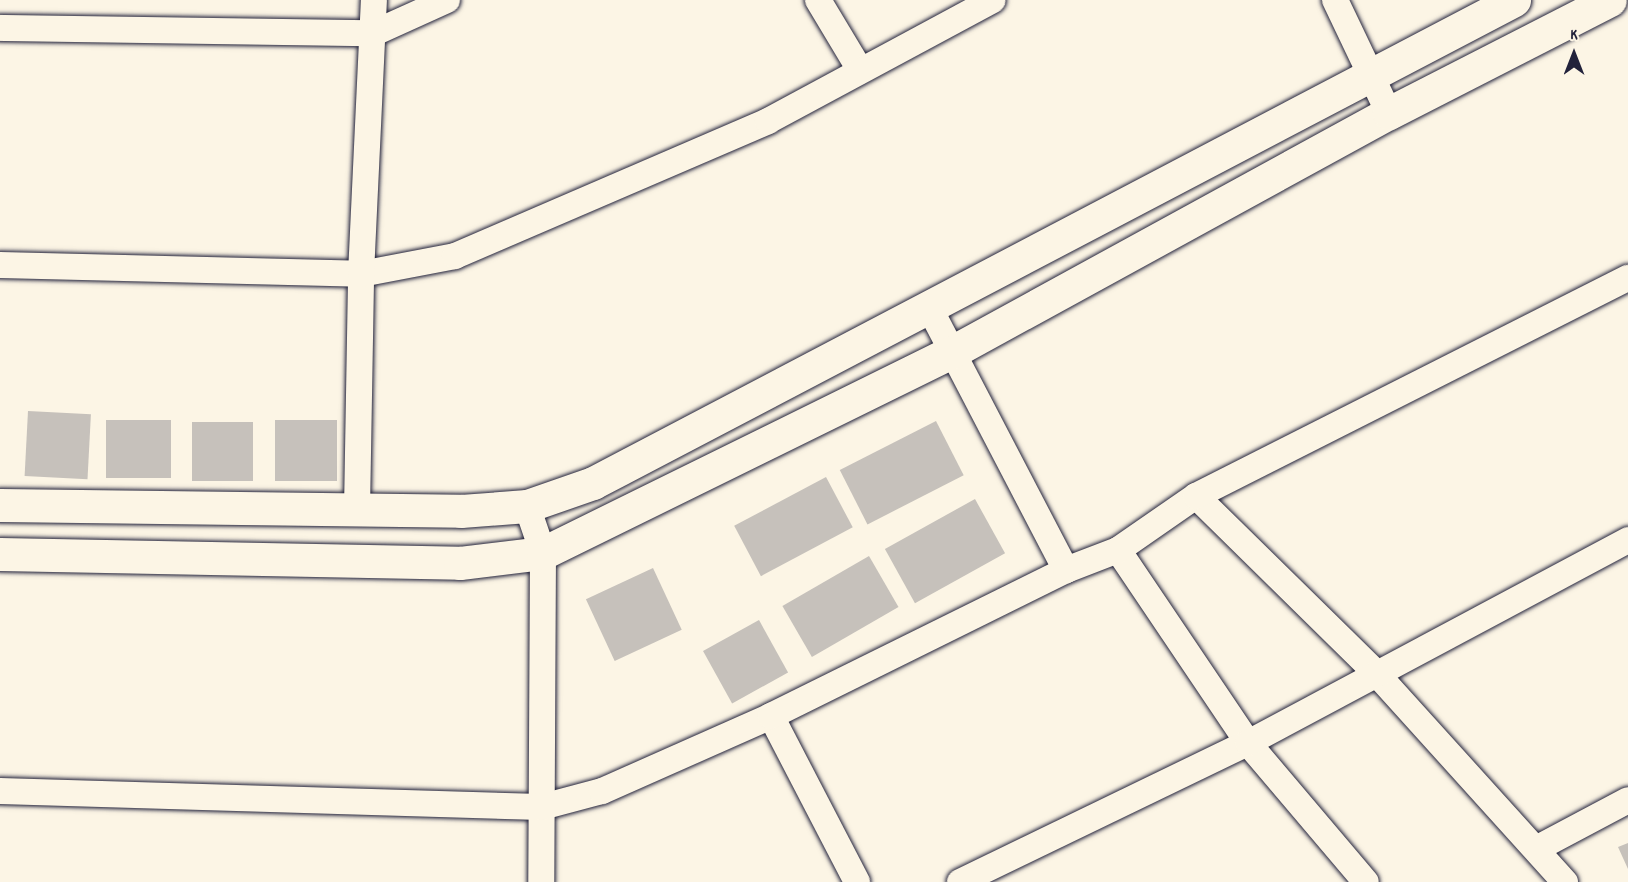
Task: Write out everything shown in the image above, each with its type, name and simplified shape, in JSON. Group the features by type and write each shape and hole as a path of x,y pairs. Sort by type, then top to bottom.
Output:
{"main road":[{"path":"0,505 357,510 527,506 593,483 1371,72 1514,0"},
{"path":"0,554 460,563 543,553 952,352 1389,113 1610,0"}],"street":[{"path":"357,510 361,274 374,0"},
{"path":"0,28 374,33 447,0"},
{"path":"818,0 860,70"},
{"path":"0,266 361,274 455,256 768,121 993,0"},
{"path":"1335,0 1389,113"},
{"path":"0,791 542,807 602,791 771,716 1066,570 1118,550 1196,496 1628,278"},
{"path":"928,305 1066,570"},
{"path":"1196,496 1376,673 1565,882"},
{"path":"527,506 543,553 541,882"},
{"path":"960,882 1248,743 1628,540"},
{"path":"1118,550 1248,743 1366,882"},
{"path":"771,716 857,882"},
{"path":"1536,849 1628,800"}],"building":[{"path":"28,411 91,414 88,479 25,476"},
{"path":"106,420 171,420 171,478 106,478"},
{"path":"275,420 337,420 337,481 275,481"},
{"path":"936,421 964,475 867,524 840,470"},
{"path":"192,422 253,422 253,481 192,481"},
{"path":"826,477 853,527 761,576 734,526"},
{"path":"975,499 1005,553 915,603 885,549"},
{"path":"869,556 898,607 812,657 782,606"},
{"path":"653,568 682,630 615,661 586,599"},
{"path":"759,620 788,672 732,704 703,651"},
{"path":"1628,843 1628,869 1618,847"}]}
